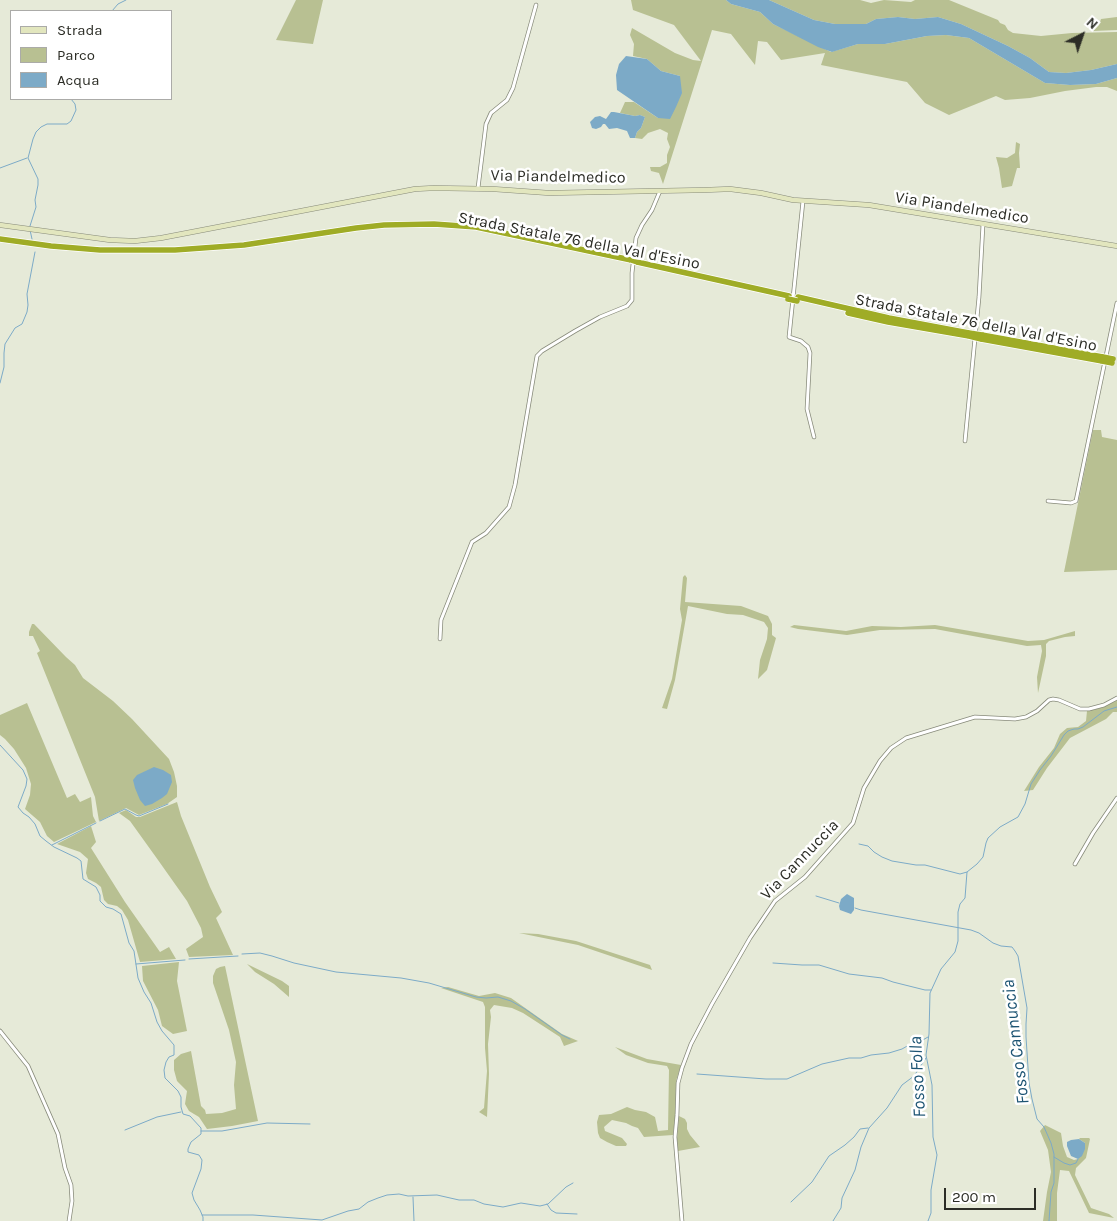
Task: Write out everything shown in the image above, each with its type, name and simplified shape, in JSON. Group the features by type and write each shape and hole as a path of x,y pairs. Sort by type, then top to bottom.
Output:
{"highway":[{"name":"Strada Statale 76 della Val d'Esino","path":"0,241 100,250 175,250 244,245 393,224 476,227 798,299 888,322 969,334 1115,362"}],"main road":[{"name":"Via Piandelmedico","path":"0,225 126,241 161,238 415,189 478,188 549,193 730,189 802,201 869,205 1117,246"}],"street":[{"path":"478,188 486,124 491,113 508,100 536,6"},
{"path":"440,639 441,620 472,542 486,533 509,507 515,485 537,356 542,351 600,317 627,306 632,300 632,273 636,238 652,210 660,191"},
{"path":"802,201 789,337 801,341 808,347 810,353 807,409 814,437"},
{"path":"965,441 979,296 982,224"},
{"path":"1048,501 1071,503 1076,501 1117,303"},
{"name":"Via Cannuccia","path":"682,1221 675,1138 678,1084 691,1044 750,938 775,902 806,877 853,823 864,788 880,761 891,748 906,738 974,717 1015,719 1026,717 1037,711 1048,700 1053,699 1080,709 1090,709 1104,706 1117,698"},
{"path":"1075,864 1117,798"},
{"path":"0,1031 28,1066 58,1134 65,1168 71,1185 72,1201 69,1221"}],"green space":[{"path":"296,0 323,0 313,44 276,40"},
{"path":"631,0 726,0 731,4 760,12 773,24 831,52 858,44 885,44 927,36 946,35 969,38 1045,83 1070,85 1096,84 1117,78 1117,91 1107,87 1096,87 1030,98 1005,100 996,96 949,115 925,103 907,82 821,65 825,53 781,60 767,42 758,41 755,65 731,34 712,30 663,184 659,173 651,171 650,167 660,167 667,163 670,147 667,139 668,133 660,129 648,133 642,139 635,138 645,117 620,113 625,102 634,102 658,118 680,76 661,71 647,59 633,56 634,44 630,35 632,28 675,53 701,61 674,25 633,10"},
{"path":"769,0 860,0 871,3 884,0 911,2 915,0 949,0 998,20 1013,33 1041,36 1117,32 1117,64 1066,73 1049,72 1030,58 1008,46 961,24 938,17 915,19 898,17 876,19 866,24 835,24 814,20"},
{"path":"1117,17 1117,30 1093,31 1099,25 1101,19"},
{"path":"1016,142 1020,144 1020,168 1017,168 1012,186 1002,188 996,157 1007,158 1015,153"},
{"path":"1093,430 1101,430 1102,437 1117,440 1117,570 1064,572"},
{"path":"685,575 687,578 685,602 741,606 768,616 772,624 772,635 776,638 767,670 758,679 760,660 767,639 768,628 764,622 743,615 727,614 688,606 675,680 667,709 662,708 672,679 682,620 680,609 683,577"},
{"path":"32,624 75,665 83,678 113,701 169,759 177,786 177,797 167,804 139,815 126,808 99,821 95,797 37,653 40,651 33,636 29,636"},
{"path":"794,625 846,631 872,626 935,625 1028,641 1044,640 1075,631 1075,636 1049,641 1046,644 1046,656 1038,693 1037,677 1042,651 1041,645 1027,646 935,629 880,630 847,635 790,627"},
{"path":"1117,700 1117,712 1113,712 1106,719 1070,738 1033,790 1024,791 1054,748 1060,734 1067,728 1078,727 1086,721 1087,711 1104,707"},
{"path":"27,703 67,798 75,794 80,802 91,797 93,816 96,822 54,842 47,836 40,822 25,809 30,795 31,784 26,768 14,749 0,735 0,715"},
{"path":"177,802 210,887 222,912 216,918 233,955 189,957 186,949 203,937 201,928 187,901 158,860 130,821 119,813 126,810 136,817 140,817"},
{"path":"91,826 96,842 91,848 125,902 160,952 169,947 176,959 140,962 128,920 122,910 117,906 108,904 104,900 101,887 88,879 86,873 88,859 80,852 57,844"},
{"path":"519,933 538,934 576,941 650,965 652,970 578,945"},
{"path":"179,962 177,981 187,1031 173,1034 162,1026 158,1010 143,981 142,966"},
{"path":"247,964 289,986 289,997 274,984 255,972"},
{"path":"225,966 258,1121 207,1129 199,1117 189,1111 185,1104 187,1091 177,1081 174,1060 181,1054 191,1051 201,1106 206,1114 222,1113 236,1109 234,1085 236,1062 229,1030 213,983 216,969"},
{"path":"448,987 479,996 495,993 511,998 562,1034 578,1041 564,1046 560,1037 523,1013 512,1008 494,1005 490,1010 487,1117 479,1112 484,1108 487,1071 485,1007 483,1002 441,988"},
{"path":"615,1047 647,1059 681,1065 676,1081 673,1135 644,1137 638,1128 612,1120 604,1127 605,1131 622,1138 627,1144 626,1146 616,1146 600,1138 597,1122 599,1115 611,1114 627,1107 646,1112 655,1117 658,1131 668,1130 669,1070 667,1066 648,1063 626,1055"},
{"path":"679,1116 685,1119 690,1135 700,1147 678,1151"},
{"path":"1045,1125 1061,1133 1067,1157 1074,1160 1078,1159 1085,1143 1079,1139 1090,1139 1086,1158 1076,1168 1075,1175 1091,1208 1109,1214 1114,1218 1089,1213 1069,1171 1060,1170 1057,1193 1057,1221 1043,1221 1051,1172 1048,1150 1040,1131"}],"water":[{"path":"726,0 769,0 814,20 835,24 866,24 876,19 898,17 915,19 938,17 961,24 1008,46 1030,58 1049,72 1066,73 1117,64 1117,78 1096,84 1070,85 1045,83 969,38 946,35 927,36 885,44 858,44 832,52 773,24 760,12 731,4"},
{"path":"626,56 647,59 661,71 680,76 682,93 670,119 658,118 617,90 616,75 619,64"},
{"path":"611,112 645,117 635,138 630,138 627,131 617,128 609,129 605,124 596,129 592,128 590,122 595,117 600,116 606,119"},
{"path":"154,767 171,775 172,782 167,794 152,804 145,806 140,800 133,780 137,775"},
{"path":"847,894 854,898 854,910 851,914 840,910 839,906 841,899"},
{"path":"1079,1139 1085,1143 1085,1149 1082,1156 1078,1159 1071,1156 1067,1142"}],"waterway":[{"path":"113,10 118,4 126,0"},
{"path":"30,226 36,207 35,200 38,185 38,179 28,158 33,139 36,132 47,124 67,124 71,121 76,110 72,100"},
{"path":"0,168 27,158"},
{"path":"30,230 32,239"},
{"path":"0,383 4,367 5,344 15,328 22,324 27,312 27,294 35,252"},
{"name":"Fosso Folla","path":"928,1221 931,1213 931,1190 937,1155 933,1137 932,1085 926,1055 929,1034 930,993 941,969 955,952 958,941 958,912 960,904 965,898 967,872 983,857 988,838 1000,827 1018,817 1025,804 1031,784 1064,735 1068,731 1083,727 1104,711 1117,707"},
{"path":"0,745 23,770 27,779 18,807 35,824 40,836 54,847 81,861 83,879 96,887 100,895 100,901 106,907 121,914 129,943 134,951 138,978 151,1003 157,1022 174,1045 174,1055 169,1057 166,1062 165,1078 178,1091 181,1097 183,1114 190,1116 201,1128 201,1134 191,1142 188,1152 199,1155 202,1160 201,1169 192,1193 203,1221"},
{"path":"100,821 125,809 139,816 168,804"},
{"path":"52,845 96,823"},
{"path":"859,844 868,846 874,852 892,861 925,865 960,874 967,872"},
{"path":"816,896 839,903"},
{"name":"Fosso Cannuccia","path":"855,908 971,930 993,943 1012,947 1015,951 1018,956 1027,1008 1026,1037 1032,1099 1037,1119 1044,1127 1054,1154 1054,1183 1051,1192 1049,1221"},
{"path":"242,954 260,953 336,972 401,978 429,983 476,997 498,997 511,1001 525,1009 570,1039"},
{"path":"189,959 238,956"},
{"path":"136,964 185,960"},
{"path":"773,963 819,965 849,974 882,978 931,990"},
{"path":"697,1074 787,1079 822,1064 849,1058 889,1053 928,1037"},
{"path":"833,1221 841,1208 842,1198 855,1170 861,1147 869,1128 887,1108 902,1085 914,1076 926,1058"},
{"path":"125,1130 157,1117 181,1112"},
{"path":"201,1131 222,1131 267,1123 310,1124"},
{"path":"791,1202 812,1182 829,1156 845,1145 860,1129 868,1128"},
{"path":"1054,1157 1070,1165 1076,1163 1078,1159"},
{"path":"202,1215 253,1215 322,1220 359,1209 368,1202 378,1198 399,1194 408,1196 437,1195 459,1200 474,1200 484,1204 503,1207 521,1203 540,1206 548,1204 573,1183"},
{"path":"413,1197 414,1221"},
{"path":"547,1204 556,1213 577,1214"}]}
